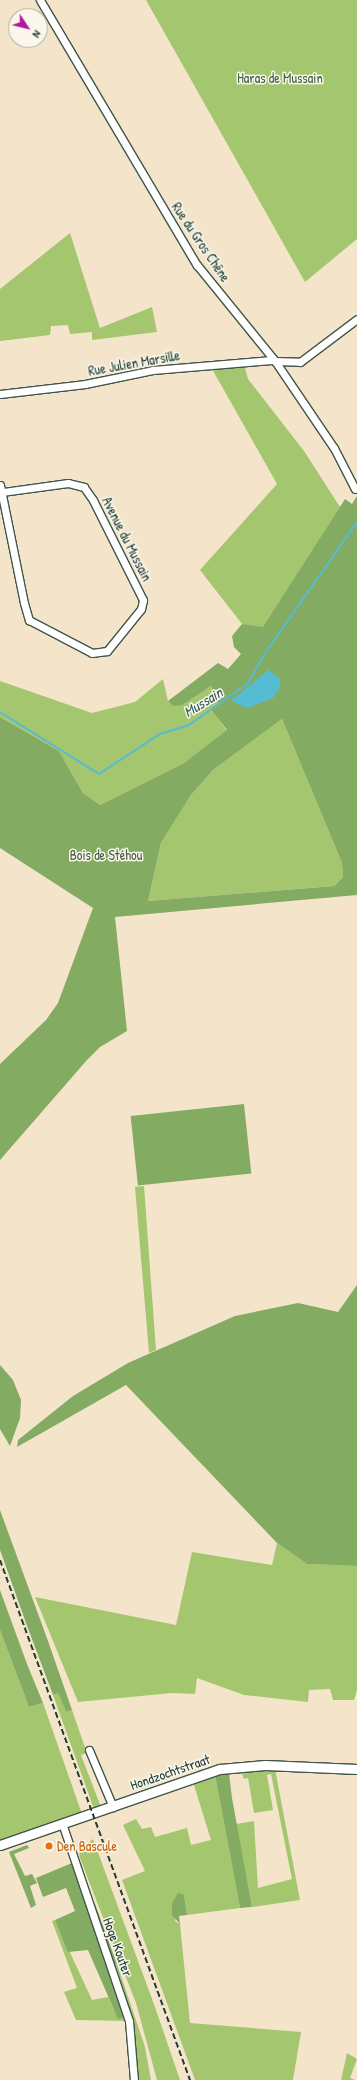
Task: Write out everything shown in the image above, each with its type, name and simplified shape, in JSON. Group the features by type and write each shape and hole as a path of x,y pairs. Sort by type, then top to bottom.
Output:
{"street":[{"name":"Rue du Gros Chêne","path":"40,0 197,265 273,360 334,448 355,489"},
{"name":"Rue Julien Marsille","path":"0,394 70,387 153,370 273,360 300,362 357,319"},
{"name":"Avenue du Mussain","path":"68,483 84,487 93,500 143,600 141,609 107,651 92,653 29,620 1,488 68,483"},
{"path":"89,1750 113,1807"},
{"name":"Hondzochtstraat","path":"0,1845 63,1826 220,1769 265,1765 357,1769"},
{"name":"Hoge Kouter","path":"63,1826 129,2021 134,2080"}],"green space":[{"name":"Haras de Mussain","path":"146,0 357,0 357,239 305,282"},
{"path":"70,233 100,328 152,307 157,332 92,340 92,332 70,334 68,325 51,326 50,335 0,341 0,289"},
{"path":"244,364 248,379 304,451 340,507 263,628 242,624 200,570 277,484 212,369"},
{"name":"Bois de Stéhou","path":"357,496 357,895 115,917 127,1031 100,1047 87,1060 0,1160 0,1064 46,1020 58,1003 93,908 0,848 0,717 59,751 83,793 100,805 184,763 227,730 211,710 218,704 211,686 182,705 173,706 168,701 218,663 228,669 241,654 234,647 232,636 242,624 263,627 345,499 352,504","holes":["282,719 342,863 343,877 334,886 148,901 161,843 191,795 213,770"]},
{"path":"163,679 168,701 173,706 182,704 211,686 218,704 211,710 227,731 184,763 100,805 83,793 59,751 0,717 0,681 92,713 135,702"},
{"path":"282,719 342,863 343,877 334,886 148,901 161,843 191,795 213,770"},
{"path":"244,1104 251,1174 138,1186 131,1116"},
{"path":"144,1186 156,1350 149,1353 135,1187"},
{"path":"357,1285 357,1566 307,1564 277,1543 126,1385 17,1447 18,1440 73,1396 128,1363 235,1316 298,1303 338,1312"},
{"path":"0,1365 13,1380 21,1400 20,1418 10,1446 0,1429"},
{"path":"0,1510 72,1710 66,1712 58,1693 53,1695 26,1623 0,1550"},
{"path":"277,1543 307,1564 357,1566 357,1690 354,1700 333,1700 330,1689 309,1690 308,1702 244,1695 197,1678 195,1694 172,1693 78,1702 35,1597 176,1625 192,1552 272,1565"},
{"path":"0,1590 43,1703 29,1707 0,1630"},
{"path":"0,1630 29,1707 43,1703 82,1814 0,1840"},
{"path":"58,1693 66,1712 72,1710 87,1753 81,1755 101,1807 94,1809 53,1695"},
{"path":"275,1769 300,1900 252,1907 236,1824 254,1821 258,1888 292,1879 271,1774 267,1775 273,1810 254,1813 248,1778 244,1779 241,1771"},
{"path":"229,1773 232,1798 252,1907 240,1908 215,1775"},
{"path":"215,1775 240,1908 187,1915 184,1895 175,1921 180,1924 190,2023 301,2032 293,2080 195,2080 122,1880 145,1871 123,1825 136,1819 142,1829 151,1827 155,1837 187,1828 191,1845 211,1840 193,1782"},
{"path":"93,1839 155,2007 180,2080 157,2080 136,2003 80,1858 79,1852"},
{"path":"27,1845 29,1848 14,1854 25,1876 32,1874 37,1883 30,1886 36,1905 31,1908 9,1852"},
{"path":"72,1863 126,2017 118,2019 88,1950 68,1952 55,1920 75,1911 66,1888 43,1897 36,1878"},
{"path":"178,1893 184,1895 187,1915 179,1916 180,1924 172,1915 172,1903"},
{"path":"95,1904 117,1964 111,1966 90,1906"},
{"path":"55,1920 92,2000 108,1997 118,2018 126,2017 127,2021 76,2020 64,1992 77,1988 52,1921"},
{"path":"117,1964 145,2047 151,2080 136,2080 135,2057 111,1966"},
{"path":"347,2053 357,2059 350,2078 355,2080 341,2080"}],"water":[{"path":"268,670 280,678 280,688 273,698 248,708 231,701"}],"waterway":[{"name":"Mussain","path":"0,712 99,774 160,734 189,725 248,683 268,649 357,522"}],"railway":[{"path":"0,1560 190,2080"}],"place":[{"name":"Den Bascule","path":"49,1846"}]}
